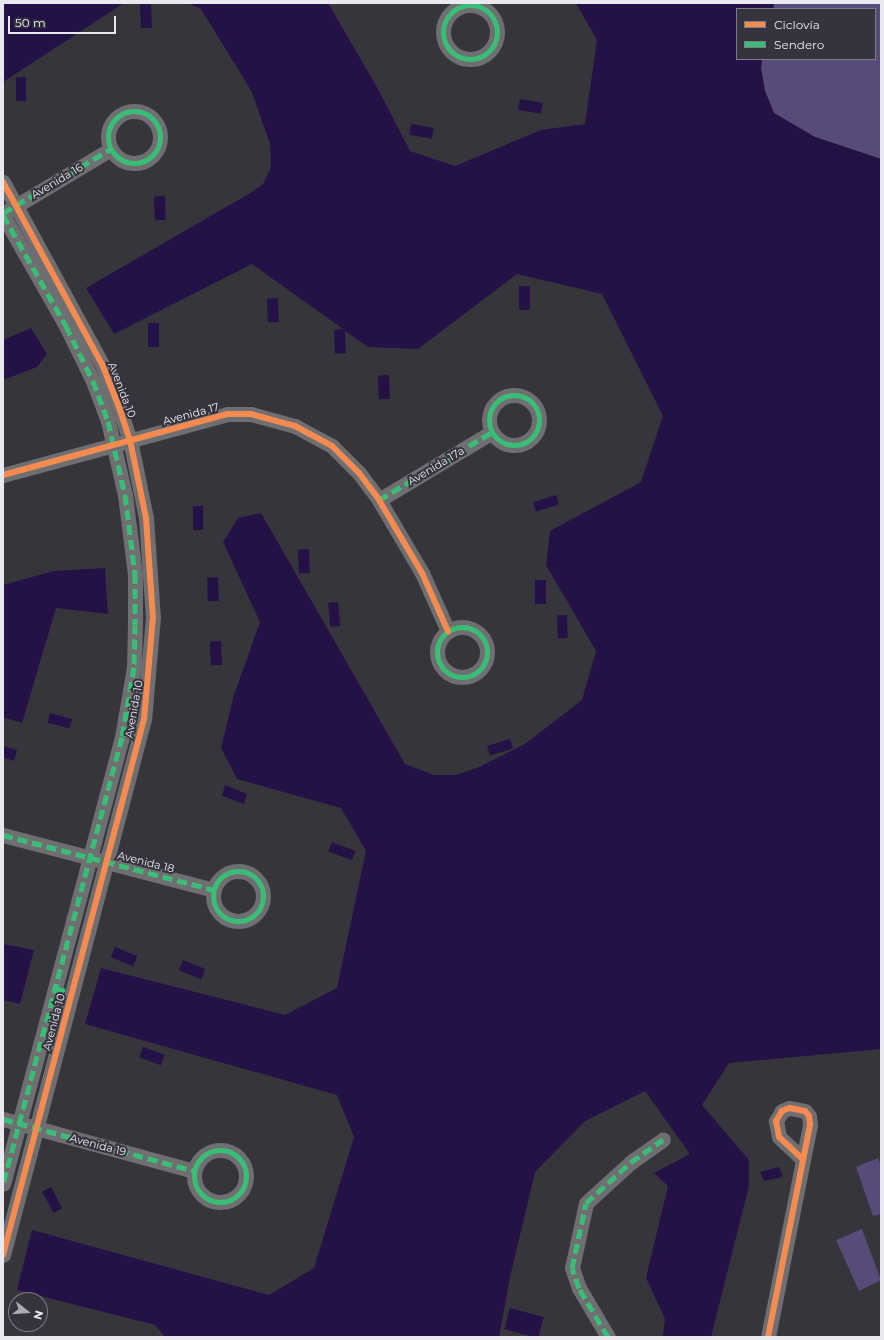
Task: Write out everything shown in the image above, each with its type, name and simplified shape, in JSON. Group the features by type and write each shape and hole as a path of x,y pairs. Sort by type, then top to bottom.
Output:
{"street":[{"name":"Avenida 16","path":"3,214 111,149"},
{"name":"Avenida 10","path":"3,182 72,323 93,381 114,445 125,495 135,574 134,667 122,737 91,858 3,1183"},
{"name":"Avenida 10","path":"3,214 72,323 102,364 130,440 146,518 154,617 144,719 3,1255"},
{"name":"Avenida 17","path":"3,475 228,414 251,414 295,426 332,446 359,473 379,500 422,573 448,631"},
{"name":"Avenida 17a","path":"379,500 492,432"},
{"path":"135,574 151,573"},
{"name":"Avenida 18","path":"3,835 214,890"},
{"path":"55,988 72,993"},
{"name":"Avenida 19","path":"3,1119 194,1171"},
{"path":"608,1337 578,1288 572,1268 586,1203 631,1162 663,1140"},
{"path":"768,1337 803,1159"}],"shaded area":[{"path":"3,3 124,3 3,82"},
{"path":"188,3 328,3 378,89 410,151 455,166 541,130 585,124 597,40 576,3 774,3 773,8 736,8 736,60 762,60 761,68 765,91 774,113 815,137 881,159 881,1049 729,1063 702,1105 749,1160 749,1186 711,1337 663,1337 665,1319 646,1278 668,1186 654,1173 690,1154 645,1091 585,1121 535,1172 510,1277 499,1337 165,1337 155,1325 48,1298 48,1292 25,1292 17,1290 32,1230 269,1295 314,1268 354,1137 337,1095 85,1024 101,968 285,1015 337,988 366,851 341,808 237,779 221,748 234,695 260,622 223,542 238,518 261,513 405,764 434,775 456,775 477,768 525,744 582,700 596,651 546,565 550,531 641,482 663,416 602,294 517,274 418,349 368,347 345,331 346,353 335,354 334,330 343,329 252,264 114,334 86,288 252,192 263,184 271,167 270,144 252,92 201,9"},
{"path":"774,3 881,3 881,159 815,137 774,113 765,91 761,68 762,60 876,60 876,8 773,8"},
{"path":"140,4 151,4 152,28 141,28"},
{"path":"16,77 26,77 26,101 16,101"},
{"path":"520,99 543,103 541,114 518,110"},
{"path":"411,124 434,128 432,139 409,135"},
{"path":"154,196 165,196 166,220 155,220"},
{"path":"519,286 530,286 530,310 519,310"},
{"path":"267,298 278,298 279,322 268,322"},
{"path":"148,323 159,323 159,347 148,347"},
{"path":"31,328 47,354 37,367 3,380 3,340"},
{"path":"378,375 389,375 390,399 379,399"},
{"path":"556,495 559,505 536,512 533,502"},
{"path":"193,506 203,506 203,530 193,530"},
{"path":"298,549 309,549 310,573 299,573"},
{"path":"105,568 108,614 56,608 22,723 3,717 3,585 54,571"},
{"path":"207,577 218,577 219,601 208,601"},
{"path":"535,580 546,580 546,604 535,604"},
{"path":"338,602 340,626 330,627 328,603"},
{"path":"557,615 567,615 568,638 558,638"},
{"path":"210,641 221,641 222,665 211,665"},
{"path":"50,713 72,719 70,729 47,723"},
{"path":"510,739 513,749 490,756 487,746"},
{"path":"3,746 17,750 14,761 3,757"},
{"path":"225,785 247,794 244,804 222,796"},
{"path":"332,842 355,851 352,860 328,851"},
{"path":"3,944 34,950 20,1004 3,1000"},
{"path":"115,947 137,956 133,966 111,957"},
{"path":"183,960 205,969 201,979 179,970"},
{"path":"143,1047 165,1055 161,1065 139,1057"},
{"path":"878,1158 881,1166 881,1214 873,1216 856,1167"},
{"path":"779,1167 783,1177 764,1181 760,1172"},
{"path":"51,1187 62,1208 53,1213 42,1192"},
{"path":"862,1229 881,1280 859,1291 836,1240"},
{"path":"510,1308 544,1317 538,1337 504,1329"}],"marked path":[{"path":"470,5 480,7 489,13 495,22 497,32 495,42 489,51 480,57 470,59 460,57 451,51 445,42 443,32 445,22 451,13 460,7 470,5"},
{"path":"129,111 139,111 153,118 160,132 160,137 160,142 153,156 139,163 129,163 119,159 112,152 108,142 108,132 112,122 119,115 129,111"},
{"path":"3,213 111,149"},
{"path":"3,215 66,326 93,381 108,421 125,495 135,574 134,667 122,737 3,1183"},
{"path":"514,395 523,397 532,402 537,411 539,420 537,429 532,438 523,443 514,445 505,443 496,438 491,429 489,420 491,411 496,402 505,397 514,395"},
{"path":"379,500 492,432"},
{"path":"462,627 472,629 480,634 485,642 487,652 485,662 480,670 472,675 462,677 452,675 444,670 439,662 437,652 439,642 444,634 452,629 462,627"},
{"path":"3,835 214,890"},
{"path":"233,871 243,871 256,878 263,891 263,896 263,901 256,914 243,921 233,921 224,917 217,910 213,901 213,891 217,882 224,875 233,871"},
{"path":"55,988 72,993"},
{"path":"3,1119 194,1171"},
{"path":"608,1337 579,1288 572,1268 586,1203 631,1162 663,1140"},
{"path":"215,1150 225,1150 239,1157 246,1171 246,1176 246,1181 239,1195 225,1202 215,1202 205,1198 198,1191 194,1181 194,1171 198,1161 205,1154 215,1150"}],"cycle path":[{"path":"3,182 102,364 120,410 130,440 146,518 153,617 144,719 3,1255"},
{"path":"3,475 228,414 251,414 295,426 332,446 359,473 379,500 422,573 448,631"},
{"path":"768,1337 810,1125 809,1116 805,1111 789,1108 782,1111 776,1121 779,1137 803,1159"}]}
